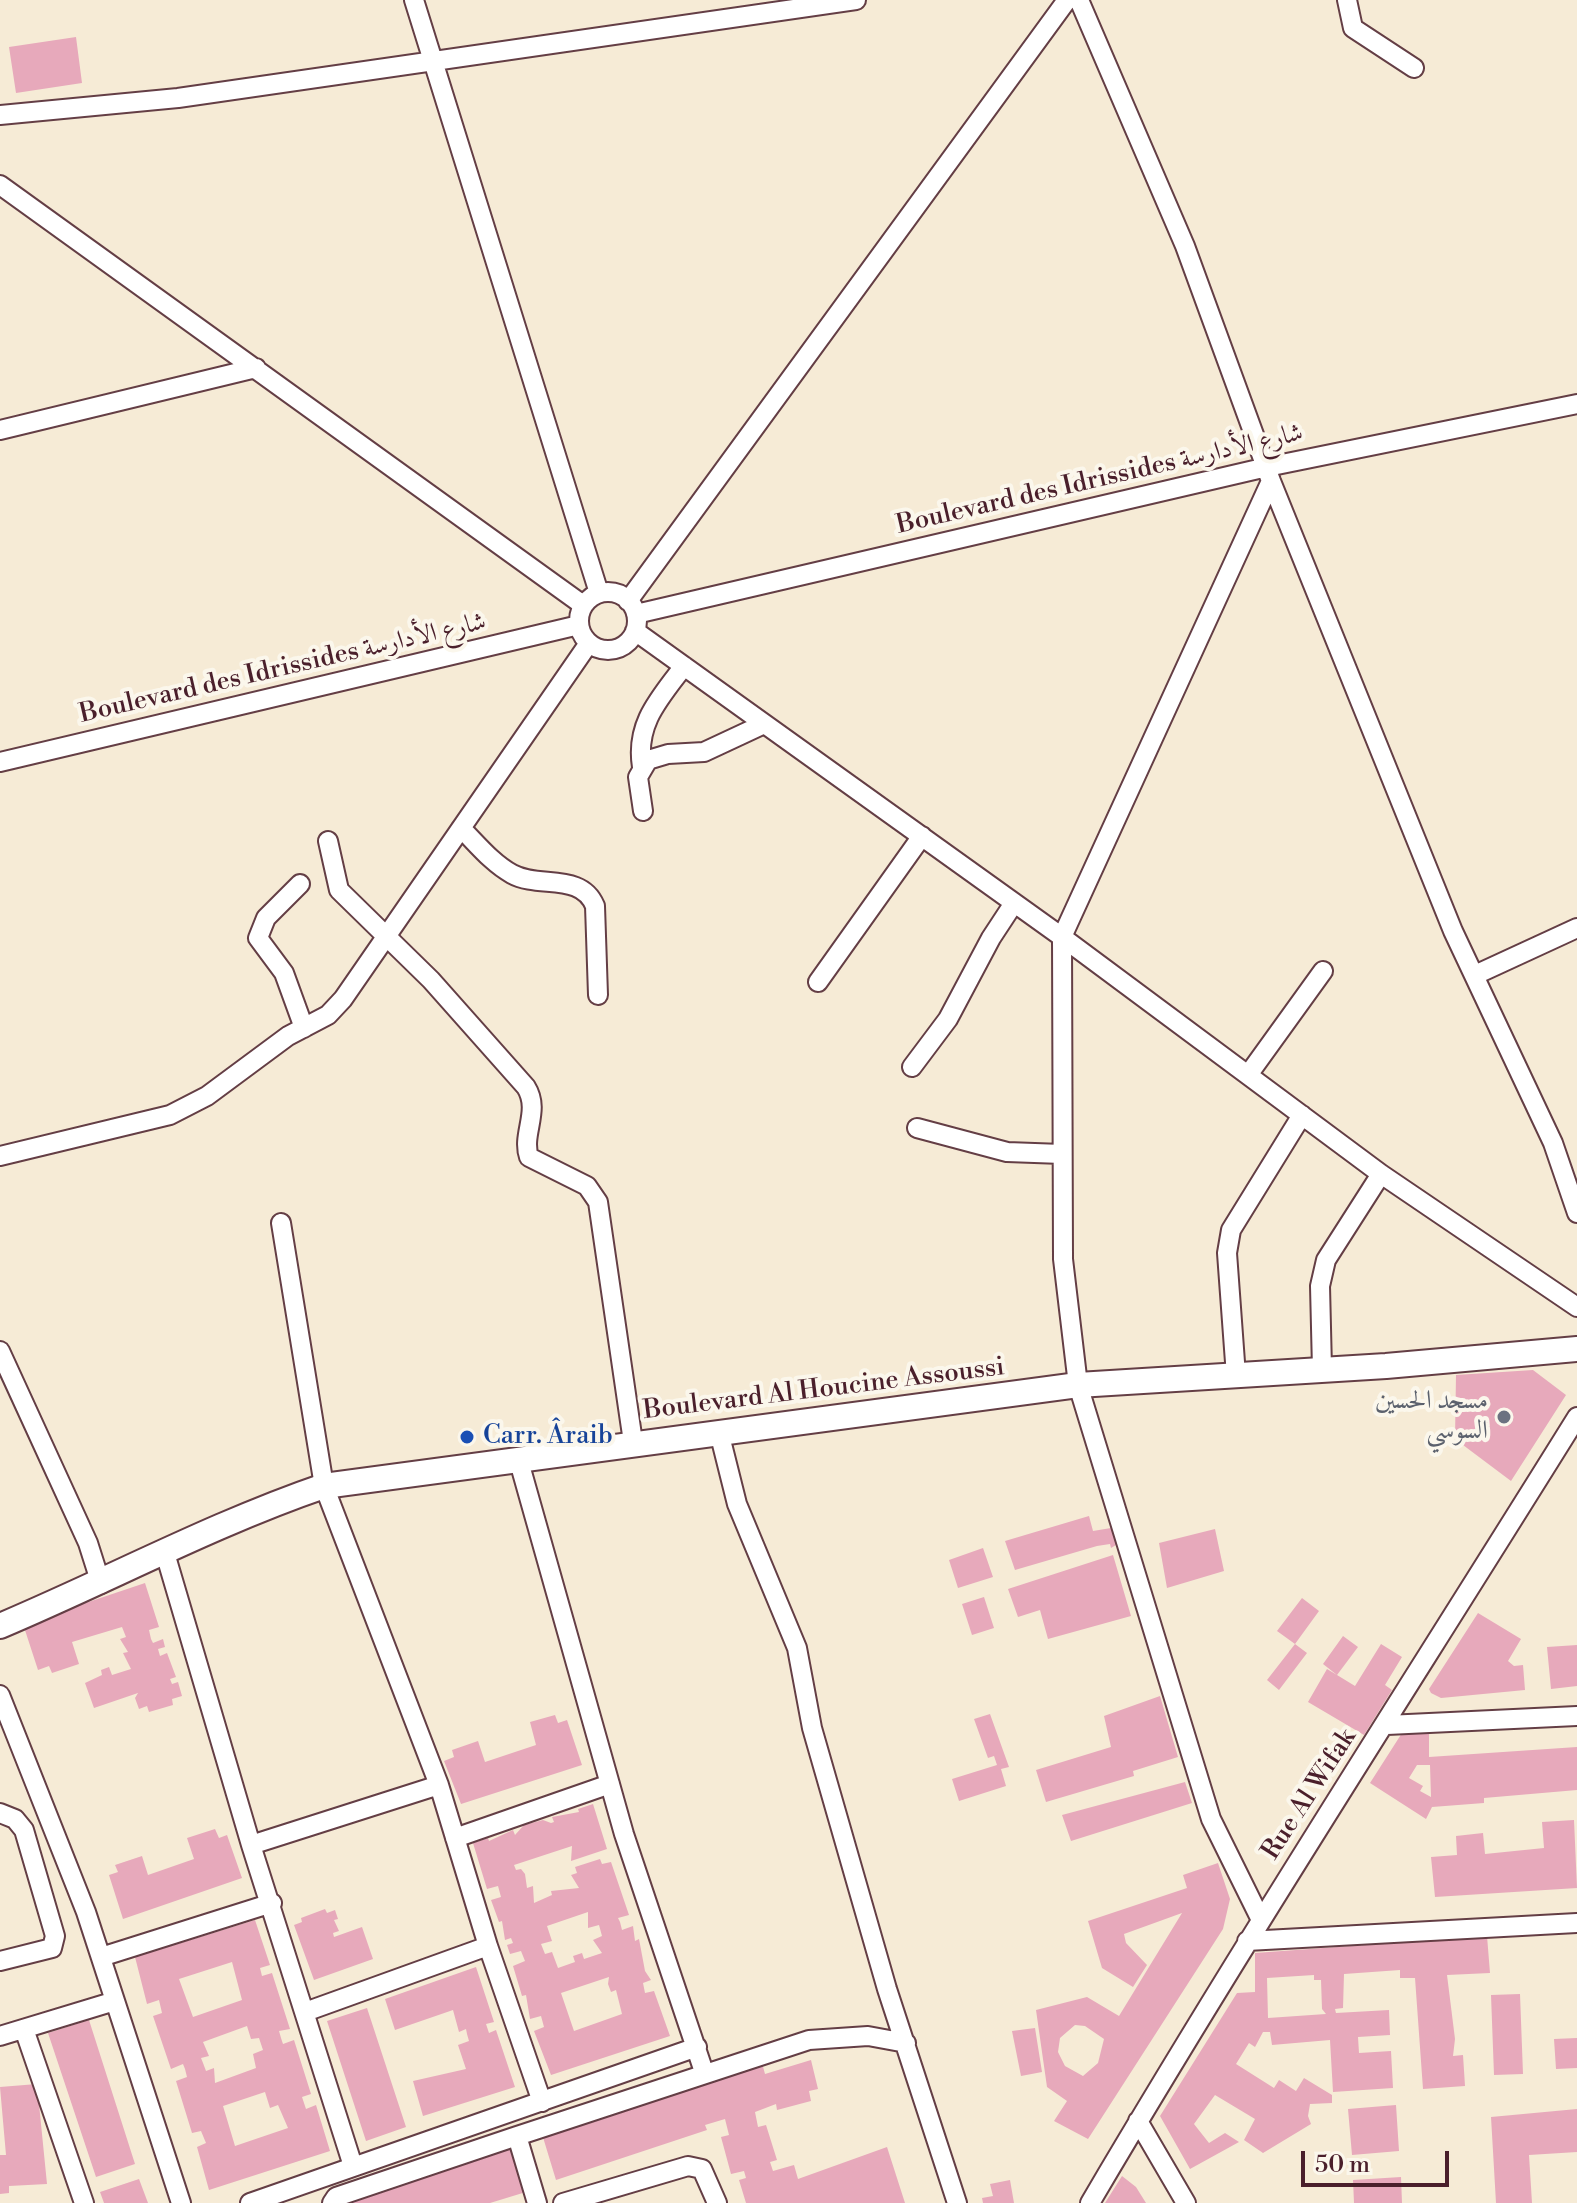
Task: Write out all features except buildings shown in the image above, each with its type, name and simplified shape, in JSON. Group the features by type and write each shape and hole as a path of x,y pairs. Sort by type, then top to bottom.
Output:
{"street":[{"path":"414,0 599,593"},
{"path":"0,115 178,98 856,0"},
{"path":"1067,0 633,615 629,640 610,650 589,643 579,625 583,605 599,593 610,592 633,615 684,666 1062,937 1381,1174 1577,1307"},
{"path":"1079,0 1185,246 1269,474 1453,931 1553,1143 1577,1213"},
{"path":"1347,0 1353,28 1414,68"},
{"path":"0,185 583,605"},
{"path":"0,430 256,368"},
{"name":"Boulevard des Idrissides شارع الأدارسة","path":"633,615 1577,404"},
{"path":"1260,1918 1211,1819 1078,1385 1063,1259 1062,937 1269,474"},
{"name":"Boulevard des Idrissides شارع الأدارسة","path":"0,762 579,625"},
{"path":"0,1156 170,1115 207,1096 304,1028 328,1015 343,999 589,643"},
{"path":"642,767 639,747 646,721 684,666"},
{"path":"643,811 638,777 648,760 668,754 704,752 764,724"},
{"path":"461,828 513,875 529,881 573,885 590,895 595,906 598,995"},
{"path":"818,982 922,836"},
{"path":"328,841 339,890 388,934 526,1087 533,1108 527,1150 529,1157 587,1186 598,1202 633,1442"},
{"path":"300,884 266,918 258,938 284,973 304,1028"},
{"path":"912,1067 948,1019 991,938 1014,903"},
{"path":"1475,975 1577,928"},
{"path":"1248,1075 1323,971"},
{"path":"1236,1376 1227,1253 1231,1230 1302,1115"},
{"path":"917,1128 1007,1152 1062,1154"},
{"path":"1322,1369 1320,1286 1326,1260 1381,1174"},
{"path":"281,1223 324,1486 439,1785 488,1946 542,2102"},
{"name":"Boulevard Al Houcine Assoussi","path":"0,1626 101,1584 255,1510 324,1486 633,1442 1078,1385 1577,1349"},
{"path":"0,1351 88,1543 101,1584"},
{"name":"Rue Al Wifak","path":"1090,2203 1260,1918 1387,1725 1577,1417"},
{"path":"719,1432 737,1504 797,1648 812,1728 957,2203"},
{"path":"518,1458 610,1784 704,2072"},
{"path":"165,1553 251,1845 272,1903 353,2166"},
{"path":"0,1695 48,1809 101,1957 181,2203"},
{"path":"1387,1725 1577,1716"},
{"path":"455,1838 610,1784"},
{"path":"251,1845 439,1785"},
{"path":"0,1813 15,1819 24,1830 55,1936 52,1948 0,1961"},
{"path":"101,1957 272,1903"},
{"path":"1247,1941 1577,1923"},
{"path":"305,2012 488,1946"},
{"path":"0,2036 115,2001"},
{"path":"24,2029 84,2203"},
{"path":"332,2203 336,2197 704,2072 833,2036 882,2037 906,2043"},
{"path":"250,2203 697,2047"},
{"path":"1138,2121 1186,2203"},
{"path":"517,2136 537,2203"},
{"path":"563,2203 688,2166 702,2169 717,2203"}],"place":[{"name":"مسجد الحسين السوسي","path":"1504,1417"},
{"name":"Carr. Âraib","path":"467,1437"}]}
